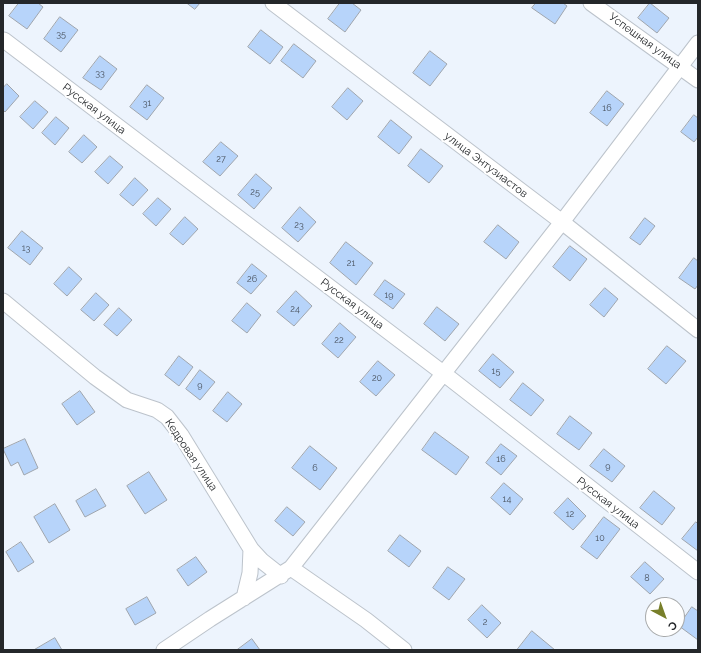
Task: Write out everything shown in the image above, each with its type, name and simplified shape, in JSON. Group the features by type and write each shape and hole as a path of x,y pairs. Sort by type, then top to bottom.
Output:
{"street":[{"name":"улица Энтузиастов","path":"272,3 562,222 698,330"},
{"name":"Успешная улица","path":"591,3 698,80"},
{"name":"Русская улица","path":"4,40 443,373 698,572"},
{"path":"164,650 210,619 286,572 562,222 698,44"},
{"name":"Кедровая улица","path":"3,301 100,381 128,400 157,410 167,417 181,435 251,549 262,561 286,572 366,620 404,650"},
{"path":"244,598 250,573 251,549"}],"building":[{"path":"19,3 38,3 43,7 27,29 9,16"},
{"path":"187,3 200,3 195,9"},
{"path":"340,3 352,3 361,10 345,32 328,19"},
{"path":"536,3 563,3 567,6 555,24 532,8"},
{"path":"650,3 669,18 657,33 638,18"},
{"path":"60,17 78,30 61,52 44,39"},
{"path":"261,30 283,47 270,64 248,47"},
{"path":"294,44 316,61 303,78 281,61"},
{"path":"430,51 447,64 430,86 413,73"},
{"path":"100,56 117,69 101,90 83,78"},
{"path":"7,84 19,96 5,112 3,110 3,88"},
{"path":"147,85 164,98 147,120 130,107"},
{"path":"348,88 363,101 347,120 332,107"},
{"path":"607,91 624,104 607,126 590,113"},
{"path":"35,101 48,112 33,129 20,117"},
{"path":"694,115 698,118 698,137 694,142 681,132"},
{"path":"56,117 69,128 55,145 42,133"},
{"path":"391,120 412,137 399,154 378,137"},
{"path":"84,135 97,147 82,163 69,152"},
{"path":"221,142 238,156 220,176 203,162"},
{"path":"421,149 443,166 429,183 408,166"},
{"path":"110,156 123,167 108,184 95,172"},
{"path":"256,174 272,188 254,209 238,195"},
{"path":"135,178 148,190 133,206 120,195"},
{"path":"158,198 171,209 156,226 143,214"},
{"path":"300,207 316,222 298,242 282,228"},
{"path":"185,217 198,229 183,245 170,234"},
{"path":"645,218 655,226 640,245 630,238"},
{"path":"498,225 519,242 506,259 484,242"},
{"path":"22,231 43,248 30,265 8,248"},
{"path":"346,242 373,263 356,285 330,263"},
{"path":"570,246 587,259 570,281 553,267"},
{"path":"694,258 698,261 698,285 695,289 679,278"},
{"path":"252,264 267,276 251,294 237,283"},
{"path":"69,267 82,279 67,296 54,284"},
{"path":"385,280 405,294 393,309 374,295"},
{"path":"605,288 618,299 604,317 590,305"},
{"path":"296,291 312,306 294,326 277,312"},
{"path":"96,293 109,305 94,321 81,310"},
{"path":"247,303 261,315 247,333 232,321"},
{"path":"437,307 459,324 445,341 424,324"},
{"path":"119,308 132,320 117,336 104,325"},
{"path":"340,323 356,337 338,358 322,344"},
{"path":"667,346 686,361 666,384 648,369"},
{"path":"493,354 514,372 500,388 479,371"},
{"path":"179,356 193,367 179,386 165,375"},
{"path":"378,361 395,375 376,396 360,382"},
{"path":"200,370 215,382 200,400 186,389"},
{"path":"523,383 544,400 531,416 510,400"},
{"path":"80,391 95,412 77,425 62,404"},
{"path":"228,392 242,404 227,422 213,411"},
{"path":"570,416 592,433 579,450 557,434"},
{"path":"435,432 469,457 456,475 422,450"},
{"path":"25,439 38,468 24,475 18,462 11,466 3,449"},
{"path":"501,444 517,456 501,475 486,463"},
{"path":"310,446 337,468 320,490 292,468"},
{"path":"604,449 625,466 612,482 590,466"},
{"path":"149,472 167,500 145,514 127,486"},
{"path":"504,483 523,499 510,515 491,498"},
{"path":"96,489 106,506 85,517 76,501"},
{"path":"654,491 675,508 662,525 640,508"},
{"path":"568,498 586,516 573,530 554,513"},
{"path":"55,504 70,530 49,543 34,517"},
{"path":"287,507 305,522 293,536 275,521"},
{"path":"604,517 620,529 597,559 581,547"},
{"path":"696,522 698,524 698,551 682,539"},
{"path":"400,535 421,551 409,567 388,551"},
{"path":"21,542 34,562 18,572 6,552"},
{"path":"196,557 207,572 188,586 177,570"},
{"path":"645,562 664,579 650,594 631,577"},
{"path":"448,567 465,579 449,600 433,588"},
{"path":"147,597 156,613 135,625 126,609"},
{"path":"482,605 501,623 487,638 468,620"},
{"path":"692,607 698,611 698,640 685,630 685,617"},
{"path":"532,631 555,650 517,650"},
{"path":"55,638 62,650 34,650"},
{"path":"252,639 260,650 237,650"}]}
